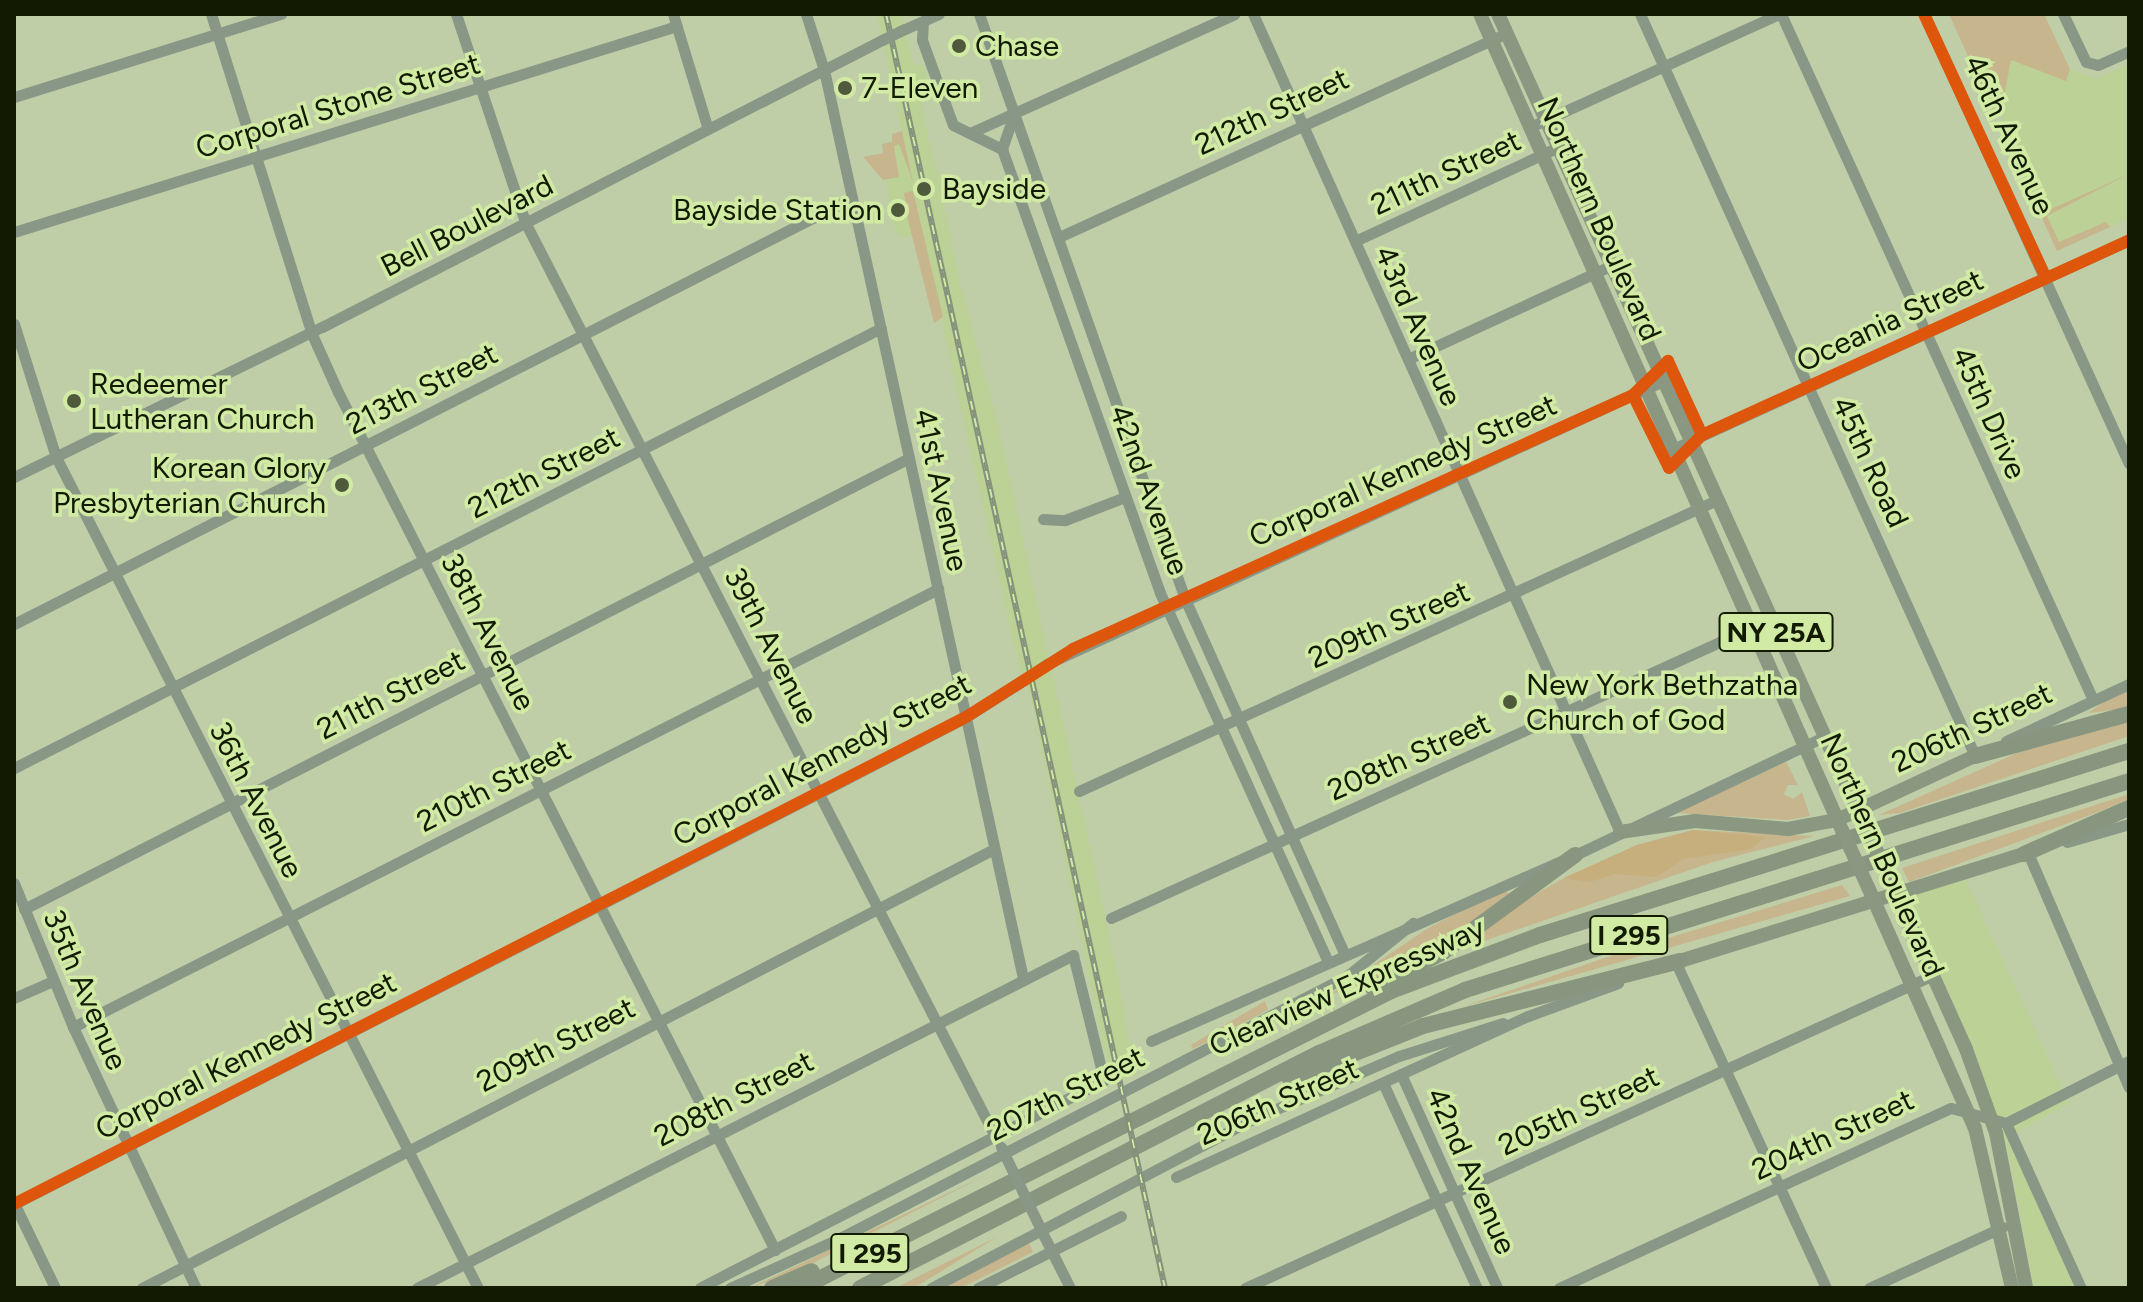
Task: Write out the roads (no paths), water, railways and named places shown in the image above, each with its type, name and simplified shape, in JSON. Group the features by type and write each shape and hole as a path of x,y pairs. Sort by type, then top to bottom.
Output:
{"highway":[{"path":"1975,756 2129,714"},
{"name":"Clearview Expressway","path":"801,1288 1198,1084 1391,991 1527,939 2129,751"},
{"name":"Clearview Expressway","path":"860,1288 1319,1053 1465,990 2129,781"},
{"path":"2024,854 2129,808"},
{"path":"1198,1084 1443,952 1575,855"},
{"path":"1149,1140 1423,1026 1680,961"},
{"path":"772,1288 939,1218"},
{"path":"872,1288 976,1229"}],"main road":[{"name":"Northern Boulevard","path":"1480,14 1610,266 1890,880 1886,899 1912,985 1985,1156 2012,1288"},
{"name":"Northern Boulevard","path":"1498,14 1537,124"},
{"name":"Northern Boulevard","path":"1550,152 1595,273 1839,825 1868,887 1886,899 1933,975 1999,1122 2026,1288"},
{"name":"206th Street","path":"1620,832 1695,821 1788,829 1839,825 1975,756"},
{"path":"1680,961 2024,854"}],"street":[{"name":"38th Avenue","path":"211,14 311,332 365,445 775,1250"},
{"path":"14,97 281,14"},
{"name":"39th Avenue","path":"456,14 526,224 995,1134 1070,1288"},
{"name":"41st Avenue","path":"806,14 824,70 1023,978"},
{"name":"Bell Boulevard","path":"14,477 311,332 882,40 939,14"},
{"name":"42nd Avenue","path":"979,14 1185,599 1344,953"},
{"path":"970,133 1235,14"},
{"name":"43rd Avenue","path":"1253,14 1457,475 1620,832"},
{"name":"45th Road","path":"1640,14 1975,756"},
{"name":"211th Street","path":"1537,124 1780,14"},
{"name":"45th Drive","path":"1780,14 2093,700"},
{"name":"46th Avenue","path":"1924,14 2129,463"},
{"path":"2063,14 2082,58 2098,65 2129,51"},
{"path":"675,20 708,129"},
{"name":"Corporal Stone Street","path":"14,232 479,88 675,20"},
{"path":"923,21 922,40 933,78 941,83 953,125 1002,149 1014,114"},
{"name":"212th Street","path":"1059,237 1302,123 1506,33"},
{"name":"42nd Avenue","path":"1002,149 1167,607 1327,960"},
{"name":"211th Street","path":"1355,241 1550,152"},
{"name":"213th Street","path":"14,624 852,198"},
{"name":"Oceania Street","path":"1673,449 2129,240"},
{"path":"1408,359 1610,266"},
{"name":"36th Avenue","path":"14,324 56,457 478,1288"},
{"name":"212th Street","path":"14,768 881,328"},
{"path":"1071,339 1091,331"},
{"name":"Corporal Kennedy Street","path":"14,1204 966,717 1047,664 1663,381"},
{"name":"211th Street","path":"24,909 909,458"},
{"path":"1043,519 1065,520 1125,497"},
{"name":"209th Street","path":"1079,791 1717,500"},
{"name":"210th Street","path":"73,1027 938,589"},
{"name":"208th Street","path":"1111,918 1770,619"},
{"name":"206th Street","path":"1975,756 2129,684"},
{"path":"1575,855 1824,737"},
{"path":"2129,824 2024,854 2124,1063 2129,1087"},
{"name":"209th Street","path":"142,1288 406,1148 994,849"},
{"name":"Clearview Expressway","path":"1151,1041 1327,960 1575,855"},
{"name":"35th Avenue","path":"14,883 73,1027 196,1288"},
{"name":"207th Street","path":"730,1288 840,1238 1347,976 1413,923"},
{"name":"208th Street","path":"417,1288 1073,955 1104,1080 995,1134"},
{"path":"931,1288 1251,1120 1399,1056 1528,1016 1680,961 1826,1288"},
{"name":"205th Street","path":"1245,1288 1933,975"},
{"path":"14,998 53,981"},
{"path":"1401,1074 1528,1016"},
{"path":"2081,1288 1999,1122 2124,1063"},
{"name":"42nd Avenue","path":"1401,1074 1497,1288"},
{"name":"206th Street","path":"1176,1177 1401,1074"},
{"name":"42nd Avenue","path":"1383,1083 1477,1288"},
{"name":"204th Street","path":"1559,1288 1951,1108 1999,1122"},
{"path":"700,1288 995,1134"},
{"path":"14,1204 55,1288"},
{"path":"978,1288 1121,1216"},
{"path":"1869,1288 2015,1222"}],"railway":[{"path":"886,14 1165,1288"}],"place":[{"name":"Chase","path":"959,46"},
{"name":"7-Eleven","path":"845,88"},
{"name":"Bayside","path":"924,189"},
{"name":"Bayside Station","path":"898,210"},
{"name":"Redeemer Lutheran Church","path":"74,401"},
{"name":"Korean Glory Presbyterian Church","path":"342,485"},
{"name":"New York Bethzatha Church of God","path":"1510,702"}]}
